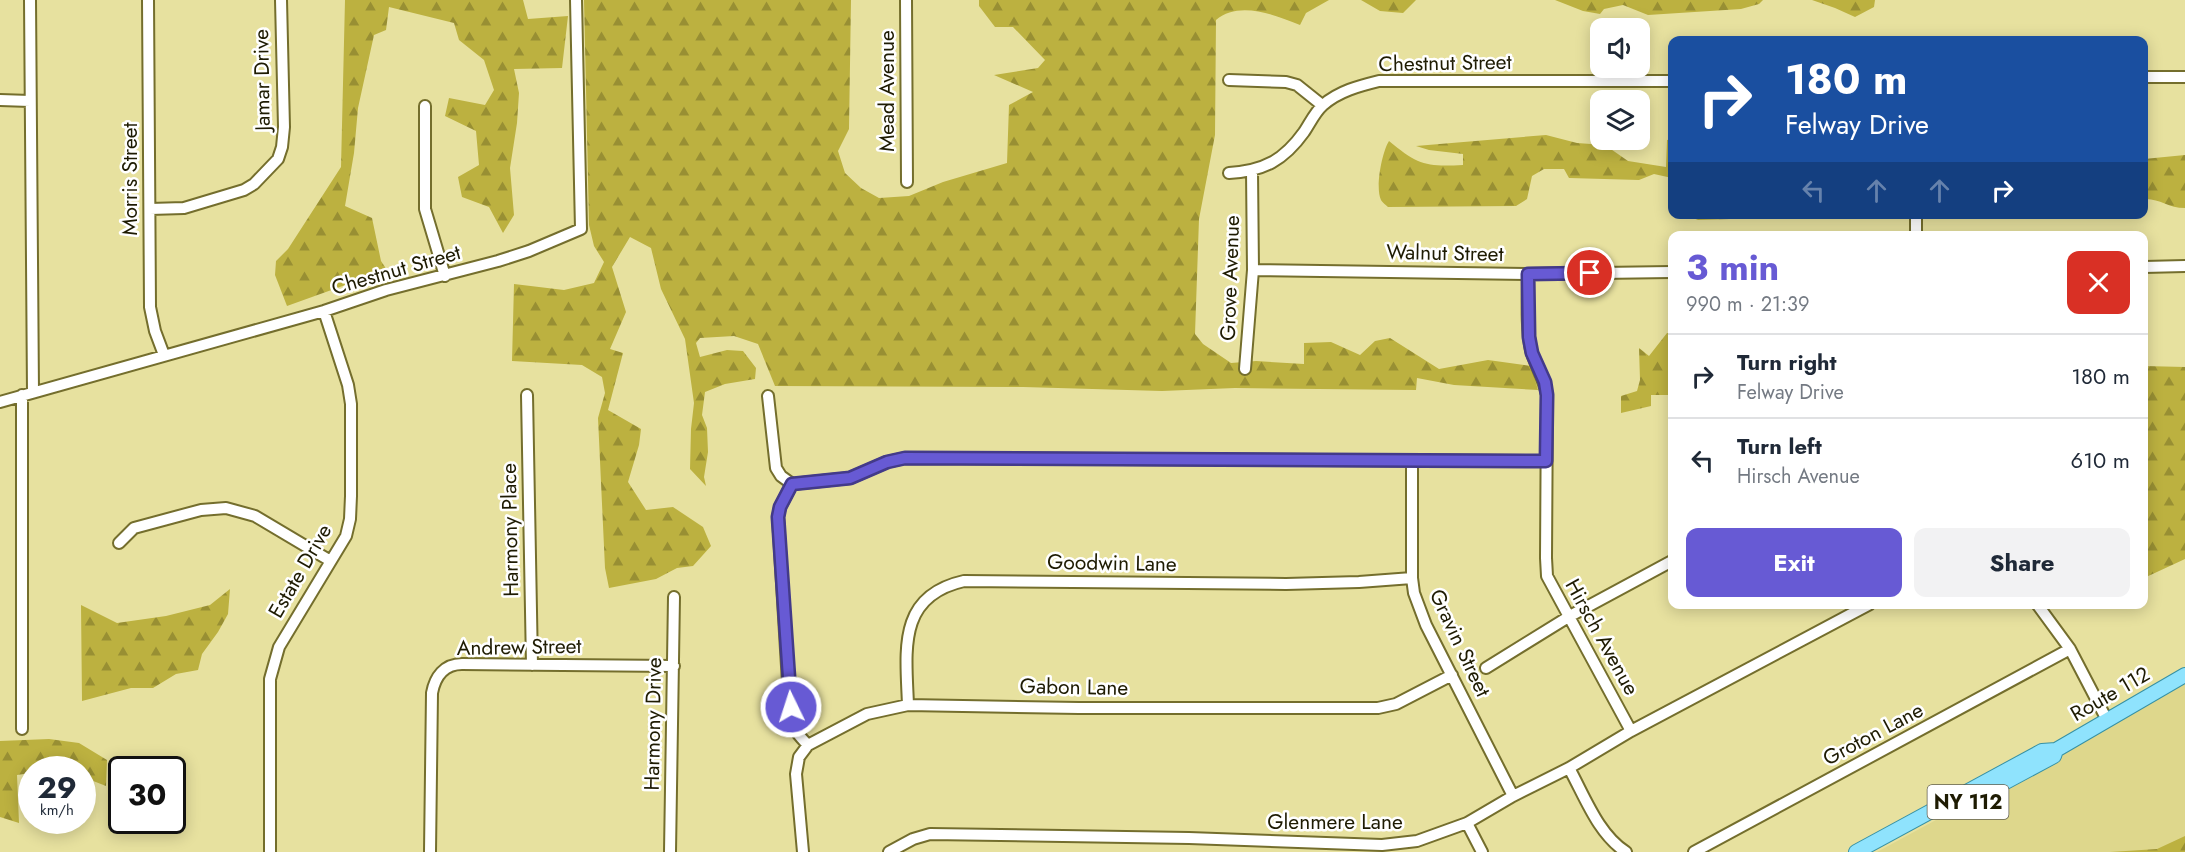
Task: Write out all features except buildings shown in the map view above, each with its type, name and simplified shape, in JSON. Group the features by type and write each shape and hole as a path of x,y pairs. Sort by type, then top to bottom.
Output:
{"main road":[{"name":"Route 112","path":"1859,851 2042,751 2056,750 2185,675"},
{"name":"Route 112","path":"1877,852 2054,756 2056,750"}],"street":[{"path":"22,729 28,393 30,0"},
{"name":"Morris Street","path":"148,0 150,307 155,331 164,355"},
{"name":"Jamar Drive","path":"150,209 184,208 244,190 261,179 278,159 284,127 281,0"},
{"name":"Chestnut Street","path":"0,402 324,311 386,290 446,276 529,251 581,229 576,0"},
{"name":"Mead Avenue","path":"906,0 907,182"},
{"path":"2148,77 2185,77"},
{"path":"1229,80 1286,82 1297,85 1322,105"},
{"name":"Chestnut Street","path":"1229,173 1252,171 1285,155 1294,146 1322,105 1342,92 1379,81 1668,81"},
{"path":"0,100 30,101"},
{"path":"424,106 425,209 446,276"},
{"name":"Grove Avenue","path":"1245,369 1253,270 1252,171"},
{"path":"2148,267 2185,266"},
{"name":"Walnut Street","path":"1253,270 1528,274 1668,272"},
{"name":"Hirsch Avenue","path":"1528,274 1529,337 1532,353 1545,382 1547,395 1545,558 1547,576 1631,731"},
{"name":"Estate Drive","path":"270,852 270,679 279,647 329,560 346,536 350,519 352,455 348,385 324,311"},
{"name":"Harmony Place","path":"527,395 532,665"},
{"path":"768,396 776,468 781,476 792,484 850,478 887,462 905,458 1546,461"},
{"name":"Gravin Street","path":"1412,461 1414,593 1422,617 1513,796"},
{"path":"792,484 780,507 778,517 790,716 792,725 808,745 796,765 803,852"},
{"path":"119,543 134,528 201,510 226,508 255,516 329,560"},
{"path":"1486,668 1570,616 1668,563"},
{"name":"Goodwin Lane","path":"908,705 906,646 910,625 918,608 927,599 940,589 952,584 976,581 1286,584 1412,578"},
{"name":"Harmony Drive","path":"670,852 674,597"},
{"name":"Glenmere Lane","path":"889,852 913,839 939,834 1190,838 1382,845 1417,841 1467,823 1513,796 1569,768 1631,731 1861,609"},
{"path":"2041,609 2070,649 2107,720"},
{"name":"Groton Lane","path":"1694,852 2070,649"},
{"name":"Andrew Street","path":"430,852 432,693 436,679 446,668 457,664 674,666"},
{"name":"Gabon Lane","path":"808,745 867,714 908,705 1079,708 1378,708 1396,704 1452,675"},
{"path":"1569,768 1606,835 1626,852"},
{"path":"1467,823 1482,852"}],"shaded area":[{"path":"2185,682 2185,852 1877,852 2054,756"}],"green space":[{"path":"345,0 523,0 528,19 568,16 562,68 514,69 519,93 510,168 514,215 503,233 489,207 462,197 458,177 479,165 476,131 445,116 449,98 485,105 494,90 484,60 459,40 454,23 389,7 386,30 374,35 358,108 354,153 345,206 372,218 381,261 387,270 287,306 275,275 276,261 288,249 341,167"},
{"path":"584,0 851,0 849,129 838,151 845,173 861,188 879,198 909,196 943,182 1007,163 1009,105 1033,92 994,75 1038,68 1045,60 1013,27 995,27 979,6 979,0 1329,0 1306,13 1300,25 1280,17 1246,10 1225,14 1216,20 1215,135 1199,219 1195,334 1203,344 1231,363 1256,361 1304,364 1304,343 1331,342 1360,355 1375,341 1390,338 1439,369 1488,360 1531,366 1538,390 1454,385 1417,378 1416,390 1235,388 1162,391 1023,387 775,386 758,344 734,336 700,338 696,343 700,357 727,350 743,351 756,368 755,379 725,384 705,392 702,415 707,428 708,452 704,477 706,486 690,469 694,403 685,339 661,289 651,248 630,237 612,267 626,312 610,349 623,353 608,410 641,429 639,445 628,482 646,510 673,507 703,527 711,546 693,566 677,568 656,579 609,588 605,568 598,418 605,393 602,377 582,365 512,361 514,284 564,290 594,283 604,262 594,246 589,225"},
{"path":"1361,0 1416,0 1403,13 1380,11"},
{"path":"1555,0 1763,0 1759,4 1741,9 1648,15 1623,5 1604,9 1600,14 1583,11"},
{"path":"1812,0 1875,0 1874,7 1855,17"},
{"path":"1546,135 1590,144 1590,150 1612,150 1628,161 1666,167 1668,140 1668,177 1654,174 1639,180 1569,178 1564,169 1544,169 1532,176 1527,199 1516,206 1388,207 1381,200 1379,187 1380,170 1389,141 1415,160 1423,163 1463,165 1463,154 1416,146"},
{"path":"2185,155 2185,208 2148,199 2148,159"},
{"path":"1668,333 1668,395 1651,395 1651,406 1621,413 1621,396 1637,391 1640,380 1639,348 1649,356"},
{"path":"2148,366 2185,367 2185,559 2148,576"},
{"path":"230,589 228,614 202,654 198,670 176,674 153,688 131,688 82,701 81,605 117,623 166,616 210,605"},
{"path":"49,739 79,743 107,760 106,786 96,782 96,756 18,756 18,823 0,817 0,741"},
{"path":"2185,836 2185,852 2110,852 2157,849"}],"route":[{"path":"791,707 778,517 780,507 792,484 850,478 887,462 905,458 1546,461 1547,395 1545,382 1532,353 1529,337 1528,274 1590,273"}]}
